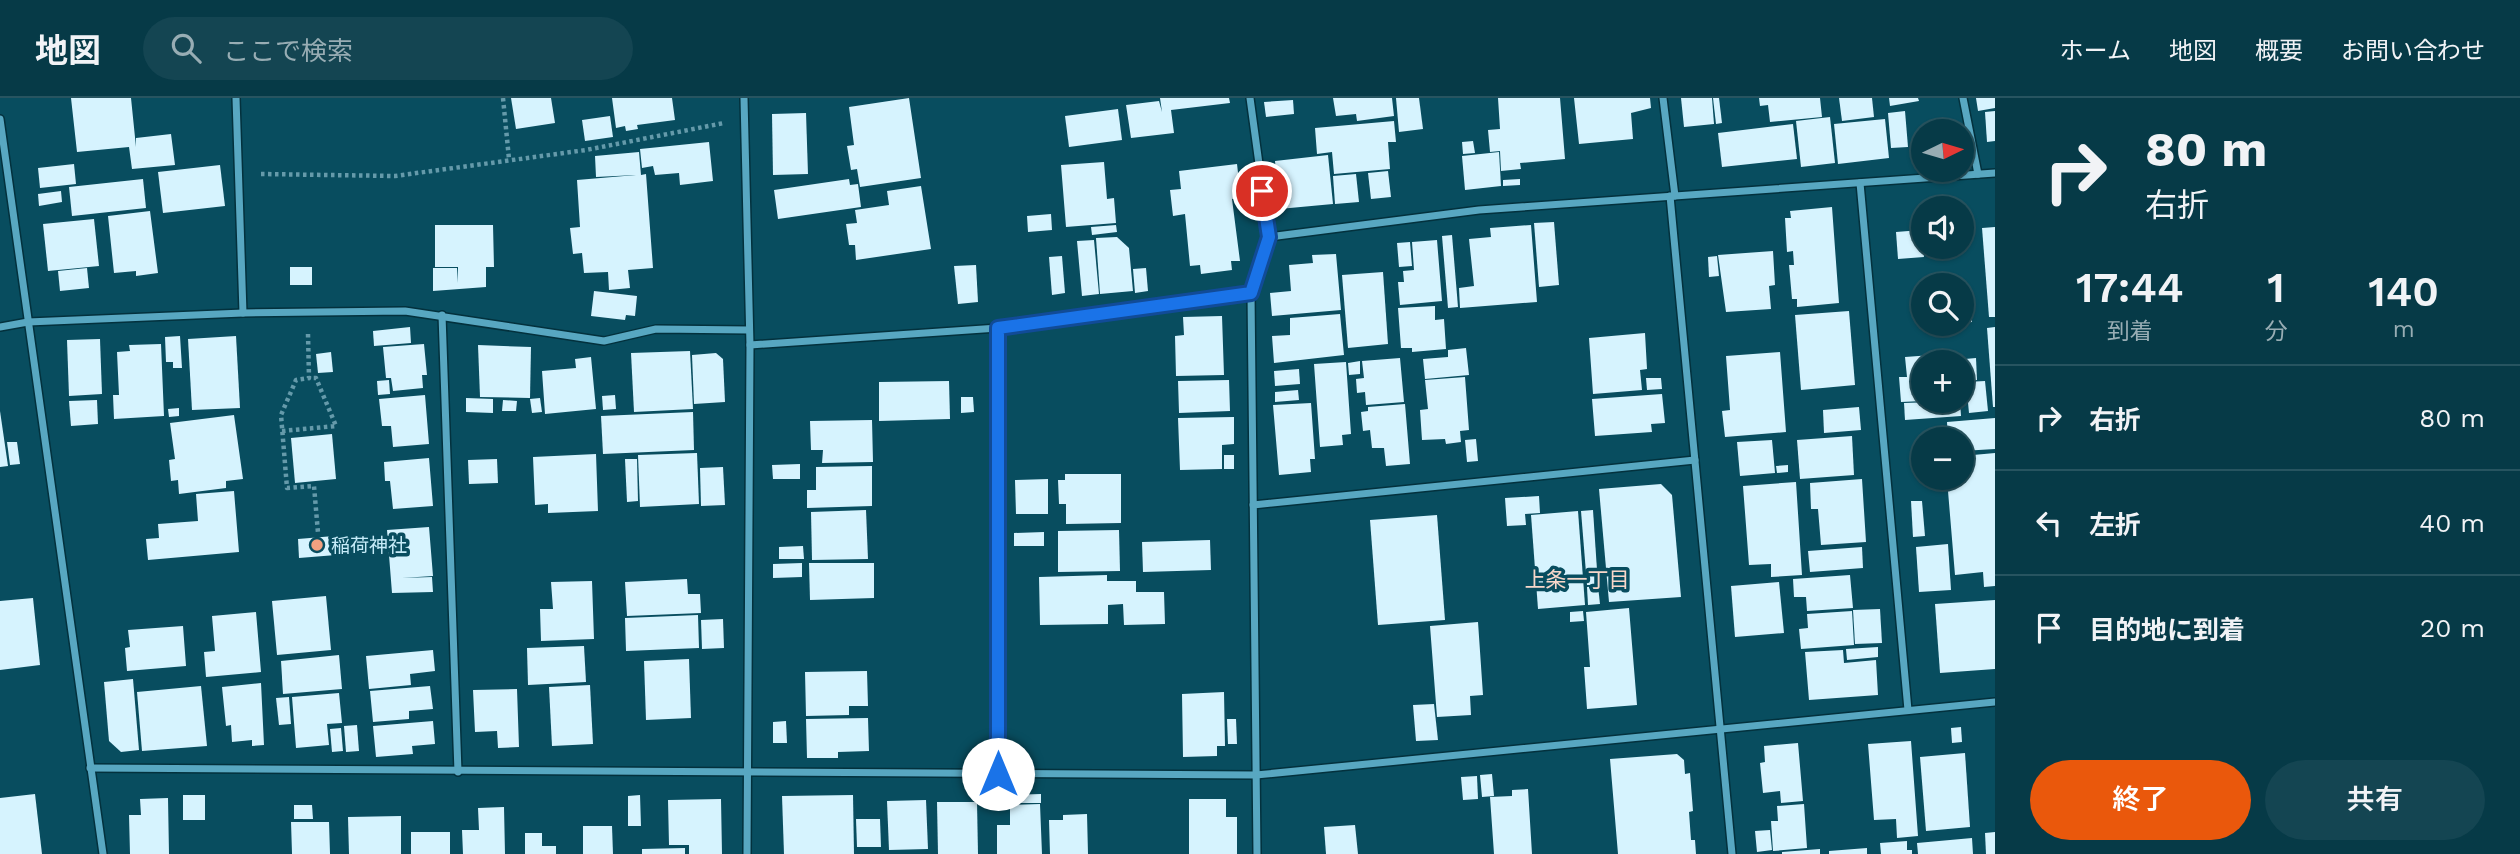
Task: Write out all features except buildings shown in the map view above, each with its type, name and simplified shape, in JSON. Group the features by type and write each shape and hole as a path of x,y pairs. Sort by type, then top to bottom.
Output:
{"street":[{"path":"236,98 243,313"},
{"path":"744,98 750,345 747,854"},
{"path":"1250,98 1269,237 1251,293 1256,854"},
{"path":"1663,98 1732,854"},
{"path":"1963,98 1978,174"},
{"path":"0,119 103,854"},
{"path":"1269,237 1479,210 1995,173"},
{"path":"1860,183 1908,710"},
{"path":"750,345 998,328 1251,293"},
{"path":"0,327 28,321 243,313 405,311 604,341 656,329 749,330"},
{"path":"442,315 458,772"},
{"path":"998,328 998,774"},
{"path":"1253,505 1695,460"},
{"path":"90,768 1256,775 1720,727 1995,702"}],"path":[{"path":"503,98 509,159"},
{"path":"240,173 395,176 586,150 745,118"},
{"path":"307,312 309,378"},
{"path":"282,431 336,426 316,378 296,380 281,415 282,431 287,488 314,486 318,533"}],"place":[{"name":"稲荷神社","path":"317,545"}],"district":[{"name":"上条一丁目","path":"1577,580"}],"route":[{"path":"998,774 998,328 1251,293 1269,237 1262,191"}]}
